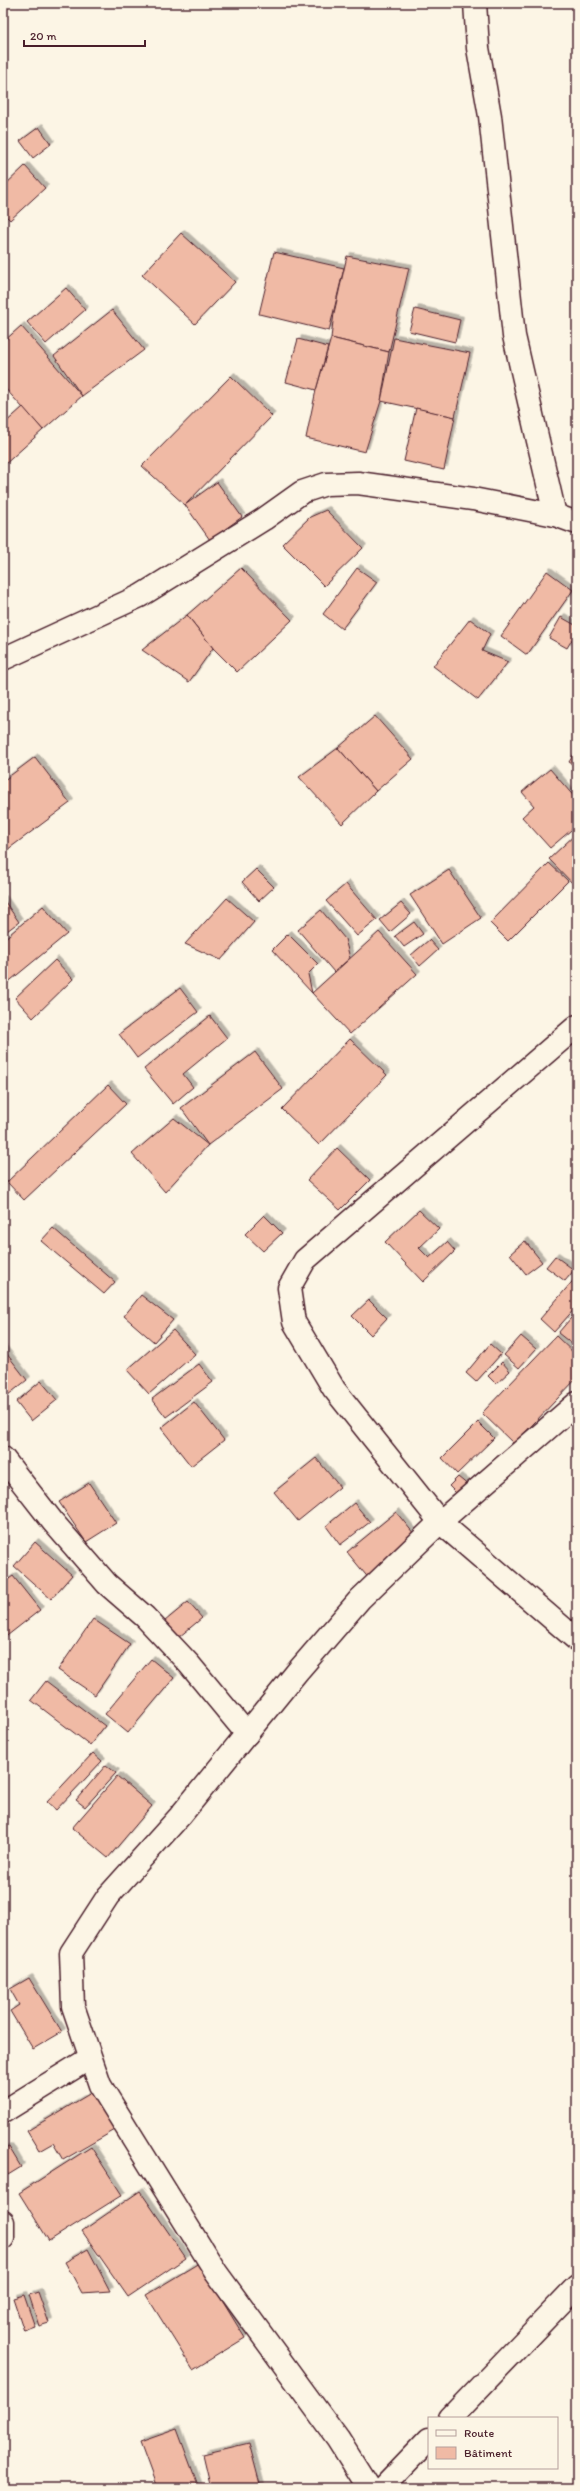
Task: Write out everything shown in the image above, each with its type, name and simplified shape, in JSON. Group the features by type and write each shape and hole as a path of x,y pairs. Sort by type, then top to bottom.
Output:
{"street":[{"path":"475,3 478,48 490,116 514,336 555,515"},
{"path":"3,659 140,596 264,519 302,492 326,484 358,483 473,499 555,515 577,523"},
{"path":"577,1026 305,1260 289,1288 294,1322 334,1389 440,1522 577,1640"},
{"path":"370,2488 338,2439 216,2272 100,2084 73,2006 71,1953 108,1896 180,1816 297,1672 360,1599 440,1522 577,1403"},
{"path":"3,1458 54,1522 107,1584 145,1617 189,1664 247,1734"},
{"path":"3,2112 90,2058"},
{"path":"3,2222 3,2238"},
{"path":"451,2417 577,2286"},
{"path":"382,2488 428,2440"}],"building":[{"path":"39,127 51,144 33,158 20,141"},
{"path":"25,166 45,188 10,220 3,213 3,187"},
{"path":"181,233 235,282 195,324 142,275"},
{"path":"274,252 344,268 329,331 259,314"},
{"path":"347,256 409,268 389,352 331,338 334,313"},
{"path":"66,288 85,310 46,344 27,322"},
{"path":"415,309 460,320 455,342 409,331"},
{"path":"112,310 144,350 82,396 54,356"},
{"path":"21,326 82,396 43,430 3,386 3,342"},
{"path":"331,338 389,352 381,401 365,452 306,438 316,390"},
{"path":"394,338 470,353 455,417 381,401"},
{"path":"298,339 328,347 316,390 286,382"},
{"path":"231,376 272,416 185,505 142,466"},
{"path":"23,407 43,430 3,466 3,425"},
{"path":"416,408 455,417 444,470 404,461"},
{"path":"217,482 242,517 210,540 185,505"},
{"path":"326,510 363,548 324,586 282,544 310,517"},
{"path":"241,568 292,620 237,672 213,648 187,615"},
{"path":"357,568 377,582 342,629 323,614"},
{"path":"547,571 573,590 527,655 501,636"},
{"path":"187,615 213,648 189,682 142,650"},
{"path":"561,617 577,626 577,631 567,648 549,638"},
{"path":"470,619 490,634 482,651 508,662 478,700 433,666"},
{"path":"375,716 413,759 376,791 338,748"},
{"path":"338,748 376,791 342,824 299,777"},
{"path":"577,749 577,767 569,762"},
{"path":"35,757 70,803 7,850 3,845 3,781"},
{"path":"550,769 577,800 577,825 550,848 522,817 534,806 522,792"},
{"path":"577,833 577,888 549,859"},
{"path":"549,863 568,881 508,941 490,923"},
{"path":"256,869 274,887 259,901 242,882"},
{"path":"449,870 481,918 442,944 410,895"},
{"path":"346,884 377,920 357,936 326,901"},
{"path":"227,898 254,922 221,960 185,944"},
{"path":"3,899 19,922 3,934"},
{"path":"401,903 411,914 390,932 380,920"},
{"path":"43,906 67,934 6,984 3,980 3,940"},
{"path":"321,910 345,939 350,958 334,972 298,930"},
{"path":"414,922 423,934 404,947 395,936"},
{"path":"379,932 417,974 350,1034 312,993"},
{"path":"288,934 318,964 308,974 312,993 272,950"},
{"path":"429,940 438,950 420,966 411,955"},
{"path":"55,960 73,979 33,1018 15,998"},
{"path":"180,988 198,1012 137,1058 119,1034"},
{"path":"210,1016 227,1038 183,1074 193,1087 173,1104 144,1069"},
{"path":"350,1039 387,1075 319,1145 282,1109"},
{"path":"255,1052 283,1089 208,1145 181,1108"},
{"path":"108,1085 126,1104 24,1200 7,1182"},
{"path":"174,1118 208,1145 165,1192 132,1154"},
{"path":"337,1148 370,1180 340,1210 307,1180"},
{"path":"419,1210 439,1229 419,1248 429,1258 447,1242 455,1251 423,1282 385,1242"},
{"path":"264,1215 282,1233 263,1251 245,1234"},
{"path":"53,1228 115,1282 104,1294 41,1241"},
{"path":"525,1241 542,1262 526,1274 510,1254"},
{"path":"555,1256 574,1270 565,1281 546,1267"},
{"path":"577,1276 577,1306 554,1332 540,1319"},
{"path":"141,1295 173,1320 154,1342 124,1316"},
{"path":"369,1300 387,1318 371,1335 352,1316"},
{"path":"577,1311 577,1348 558,1333"},
{"path":"173,1330 195,1354 149,1394 127,1370"},
{"path":"521,1336 536,1349 519,1368 504,1355"},
{"path":"556,1336 577,1356 577,1378 514,1444 482,1413"},
{"path":"490,1344 501,1354 476,1382 466,1373"},
{"path":"3,1349 27,1380 3,1399"},
{"path":"502,1362 510,1371 496,1384 488,1376"},
{"path":"199,1364 213,1382 166,1417 152,1399"},
{"path":"41,1381 57,1400 31,1421 16,1402"},
{"path":"194,1402 224,1440 191,1466 161,1428"},
{"path":"478,1422 494,1438 457,1474 442,1458"},
{"path":"316,1458 340,1487 298,1521 274,1492"},
{"path":"458,1477 469,1486 459,1496 449,1486"},
{"path":"89,1483 116,1523 86,1542 59,1502"},
{"path":"354,1503 370,1522 340,1545 326,1526"},
{"path":"396,1512 419,1540 370,1580 347,1552"},
{"path":"35,1542 72,1575 51,1599 14,1566"},
{"path":"13,1576 40,1610 3,1639 3,1583"},
{"path":"188,1602 202,1618 179,1637 165,1621"},
{"path":"93,1619 130,1644 95,1695 58,1670"},
{"path":"151,1659 174,1678 128,1733 105,1714"},
{"path":"46,1681 105,1726 90,1745 31,1700"},
{"path":"93,1753 102,1761 56,1810 47,1802"},
{"path":"106,1765 116,1773 85,1807 76,1800"},
{"path":"117,1776 152,1806 108,1858 72,1828"},
{"path":"29,1978 62,2032 33,2049 10,2011 19,2005 10,1989"},
{"path":"96,2084 122,2126 63,2160 53,2143 39,2151 27,2131 91,2093"},
{"path":"9,2147 21,2167 8,2175 3,2166 3,2150"},
{"path":"91,2147 122,2195 49,2241 19,2193"},
{"path":"140,2191 186,2258 128,2297 82,2231"},
{"path":"88,2249 110,2291 82,2293 65,2262"},
{"path":"199,2263 245,2338 193,2370 146,2295"},
{"path":"38,2292 49,2323 39,2326 29,2295"},
{"path":"24,2295 35,2327 24,2331 13,2298"},
{"path":"177,2429 199,2488 157,2488 140,2442"},
{"path":"249,2443 261,2488 211,2488 203,2454"}]}
